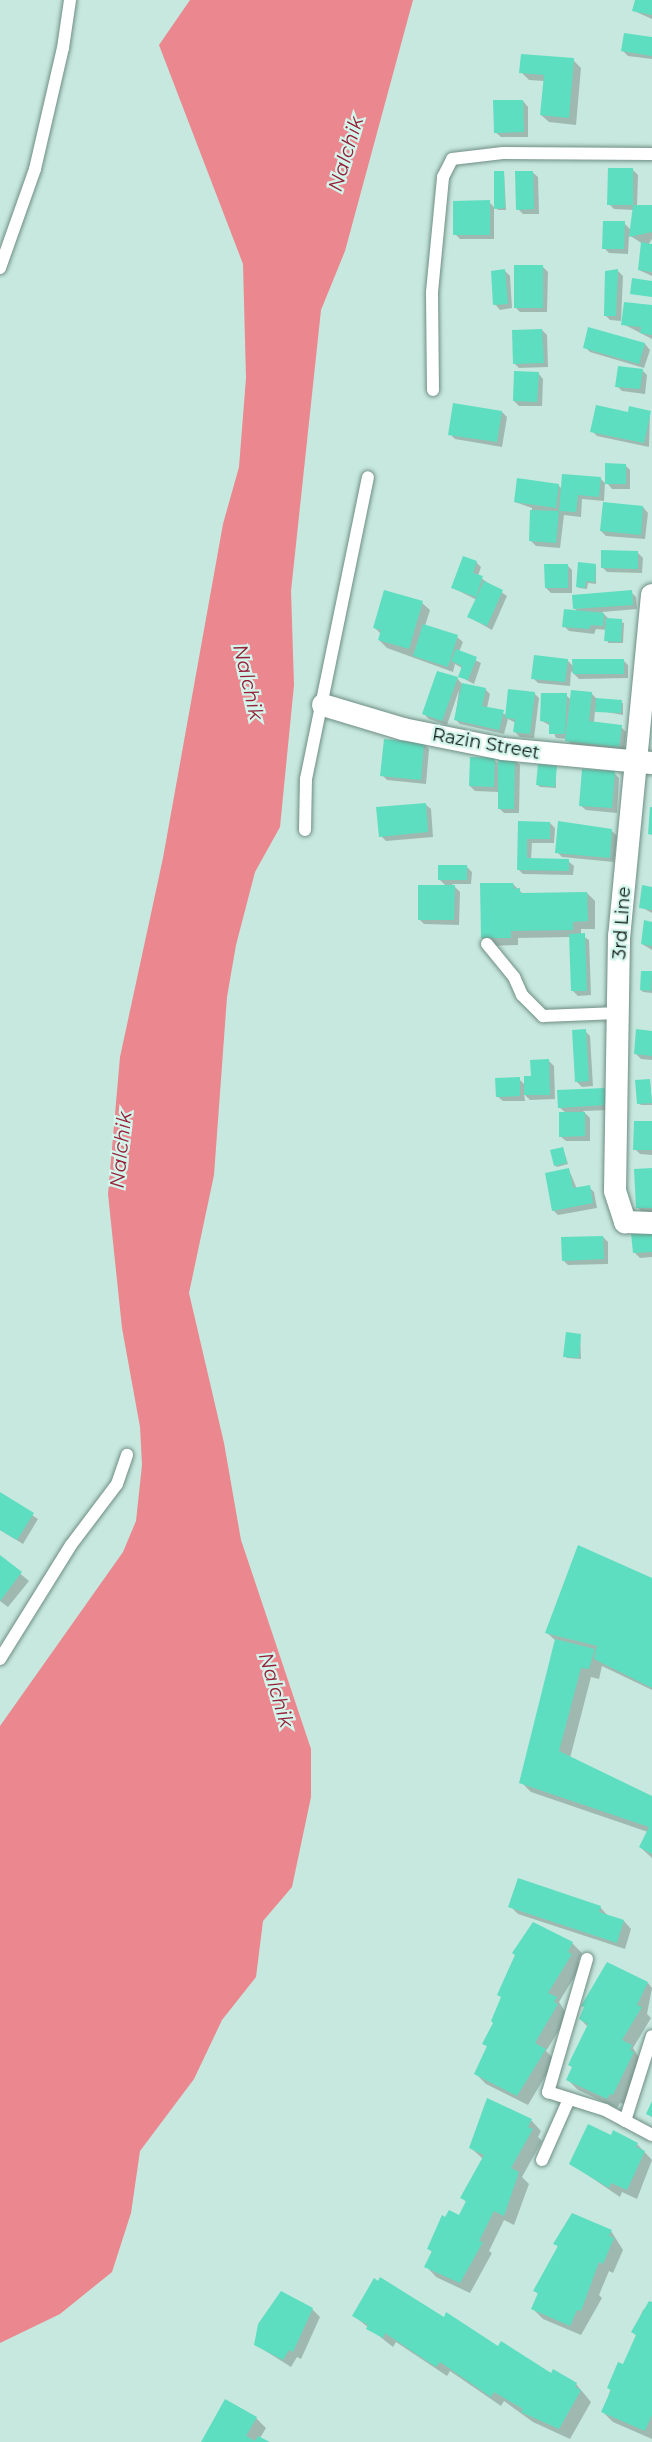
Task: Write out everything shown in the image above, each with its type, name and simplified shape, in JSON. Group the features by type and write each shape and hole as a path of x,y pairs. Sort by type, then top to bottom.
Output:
{"street":[{"name":"3rd Line","path":"652,595 644,763 619,936 615,1191 625,1222 652,1223"},
{"name":"Razin Street","path":"323,705 403,729 493,747 644,763"}],"lane":[{"path":"0,268 35,169 63,48 70,0"},
{"path":"433,390 432,292 443,177 452,159 511,153 652,154"},
{"path":"305,831 306,779 368,477"},
{"path":"487,945 514,977 522,995 543,1016 618,1013"},
{"path":"0,1659 71,1545 117,1484 127,1455"},
{"path":"588,1959 548,2092 625,2121 652,2135"},
{"path":"625,2121 652,2036"},
{"path":"542,2160 569,2099"}],"water":[{"name":"Nalchik","path":"190,0 413,0 345,251 321,310 291,591 294,685 280,827 255,872 236,945 227,997 214,1175 189,1293 224,1443 241,1540 311,1749 311,1797 292,1887 263,1921 256,1977 222,2020 194,2079 140,2151 131,2213 112,2272 60,2314 0,2343 0,1726 123,1552 136,1521 142,1465 140,1427 122,1328 108,1194 120,1057 163,858 223,524 239,467 246,378 243,264 159,45"}],"building":[{"path":"635,0 652,0 652,15 632,11"},
{"path":"624,33 652,37 652,56 621,51"},
{"path":"521,54 574,58 569,118 540,115 544,75 519,73"},
{"path":"493,100 523,100 524,132 494,133"},
{"path":"608,168 633,168 633,205 607,205"},
{"path":"494,171 504,171 505,208 494,209"},
{"path":"515,171 533,171 534,209 516,210"},
{"path":"490,200 490,235 453,235 453,201"},
{"path":"633,205 652,205 652,232 629,237"},
{"path":"603,221 625,221 624,249 602,249"},
{"path":"641,242 652,244 652,272 638,270"},
{"path":"514,265 543,265 543,308 514,308"},
{"path":"505,269 508,304 493,305 491,271"},
{"path":"618,269 616,316 604,316 605,271"},
{"path":"632,278 652,281 652,297 630,294"},
{"path":"624,302 652,305 652,335 640,333 641,327 621,325"},
{"path":"588,327 645,343 639,364 583,348"},
{"path":"542,329 544,363 513,364 512,330"},
{"path":"618,366 643,369 640,389 615,387"},
{"path":"514,371 539,372 537,402 513,401"},
{"path":"453,403 502,411 497,442 448,435"},
{"path":"596,405 628,412 629,406 651,411 644,443 590,432"},
{"path":"605,463 626,464 626,484 605,484"},
{"path":"562,474 601,477 599,497 578,495 576,512 559,511"},
{"path":"517,478 559,484 556,508 514,502"},
{"path":"603,502 643,506 641,535 600,531"},
{"path":"530,510 559,511 556,543 529,541"},
{"path":"601,550 638,551 638,569 601,568"},
{"path":"463,556 477,561 473,573 483,576 476,597 451,588"},
{"path":"578,562 596,564 595,582 586,581 585,588 576,587"},
{"path":"544,564 568,564 568,588 545,588"},
{"path":"484,581 503,590 487,626 467,617"},
{"path":"384,590 423,601 409,649 378,640 381,630 373,628"},
{"path":"632,590 633,605 573,609 572,595"},
{"path":"564,609 604,613 603,626 591,625 589,629 562,627"},
{"path":"606,618 622,619 621,642 604,641"},
{"path":"423,624 458,635 448,667 413,656"},
{"path":"456,649 477,657 468,680 458,677 462,666 451,661"},
{"path":"534,655 568,659 565,682 531,679"},
{"path":"572,659 624,659 624,674 573,674"},
{"path":"437,671 458,677 442,721 422,714"},
{"path":"462,683 486,688 482,706 504,710 499,730 454,720"},
{"path":"508,689 535,692 530,734 513,732 515,719 505,718"},
{"path":"571,690 592,692 589,721 622,725 619,747 565,741"},
{"path":"541,693 567,693 565,734 549,734 549,722 540,721"},
{"path":"596,698 622,700 621,713 595,712"},
{"path":"384,739 424,743 421,780 380,776"},
{"path":"470,757 495,758 494,787 469,786"},
{"path":"498,758 515,758 514,809 498,809"},
{"path":"538,764 557,766 555,787 536,785"},
{"path":"582,769 615,771 612,808 579,806"},
{"path":"426,803 428,832 379,837 376,807"},
{"path":"650,807 652,807 652,835 648,834"},
{"path":"518,821 550,822 550,839 527,839 527,858 569,859 569,871 517,870"},
{"path":"558,821 612,829 610,858 555,853"},
{"path":"438,865 467,865 467,880 438,880"},
{"path":"480,883 513,883 514,889 520,888 520,893 587,892 588,921 573,922 573,930 511,931 511,938 481,938"},
{"path":"418,885 455,885 454,920 418,920"},
{"path":"642,885 652,887 652,910 639,908"},
{"path":"644,920 652,922 652,946 641,944"},
{"path":"585,933 587,991 571,991 569,934"},
{"path":"641,971 652,971 651,991 640,990"},
{"path":"586,1029 589,1081 575,1082 572,1030"},
{"path":"636,1029 652,1031 652,1056 634,1054"},
{"path":"549,1059 550,1095 524,1095 524,1076 531,1076 530,1060"},
{"path":"520,1077 520,1096 496,1097 495,1078"},
{"path":"650,1079 652,1103 637,1104 635,1080"},
{"path":"605,1088 606,1105 558,1108 557,1090"},
{"path":"559,1112 585,1112 585,1136 559,1137"},
{"path":"634,1121 652,1121 652,1150 633,1150"},
{"path":"563,1147 567,1163 554,1166 550,1150"},
{"path":"569,1168 573,1188 590,1185 593,1203 552,1211 545,1173"},
{"path":"652,1168 652,1208 636,1208 634,1169"},
{"path":"652,1231 652,1252 633,1253 631,1233"},
{"path":"603,1236 604,1259 562,1261 561,1237"},
{"path":"566,1332 581,1334 579,1358 563,1357"},
{"path":"0,1492 34,1513 17,1540 0,1530"},
{"path":"578,1545 652,1578 652,1688 594,1659 597,1646 545,1633"},
{"path":"0,1555 22,1572 0,1601"},
{"path":"555,1639 595,1649 589,1669 581,1668 559,1751 652,1796 652,1854 639,1847 649,1827 519,1783"},
{"path":"518,1878 601,1906 599,1912 624,1920 617,1943 508,1907"},
{"path":"533,1922 573,1942 568,1952 572,1954 548,1993 557,1997 554,2002 558,2004 535,2043 546,2049 517,2096 474,2074 487,2046 482,2044 493,2023 491,2021 501,1997 497,1995 515,1955 512,1953"},
{"path":"607,1962 648,1982 637,2005 642,2007 622,2040 632,2045 630,2050 634,2052 613,2095 610,2094 607,2099 566,2080 572,2067 568,2065 588,2024 579,2019 584,2007 581,2006"},
{"path":"487,2098 532,2119 528,2127 533,2129 511,2168 519,2172 504,2216 494,2211 479,2241 483,2242 460,2283 424,2267 432,2251 427,2249 442,2215 445,2217 449,2210 459,2215 466,2201 460,2198 484,2155 469,2148"},
{"path":"652,2101 652,2117 646,2114"},
{"path":"588,2124 611,2135 613,2130 638,2143 636,2147 645,2151 627,2190 611,2183 609,2188 569,2164"},
{"path":"572,2213 612,2230 609,2236 614,2238 603,2264 599,2262 581,2311 577,2310 570,2326 531,2309 538,2293 533,2291 558,2246 553,2244"},
{"path":"380,2277 444,2317 446,2312 498,2346 501,2341 551,2373 553,2369 577,2383 575,2387 581,2390 559,2429 521,2412 523,2409 494,2392 491,2397 440,2362 436,2367 385,2333 383,2338 366,2329 368,2325 352,2316 374,2278 378,2281"},
{"path":"281,2291 313,2308 293,2352 289,2350 283,2360 254,2345 258,2324"},
{"path":"649,2301 652,2302 652,2415 645,2431 601,2412 611,2390 607,2388 618,2362 623,2364 636,2335 631,2332"},
{"path":"225,2399 257,2417 246,2436 255,2441 258,2436 270,2442 201,2442"}]}
